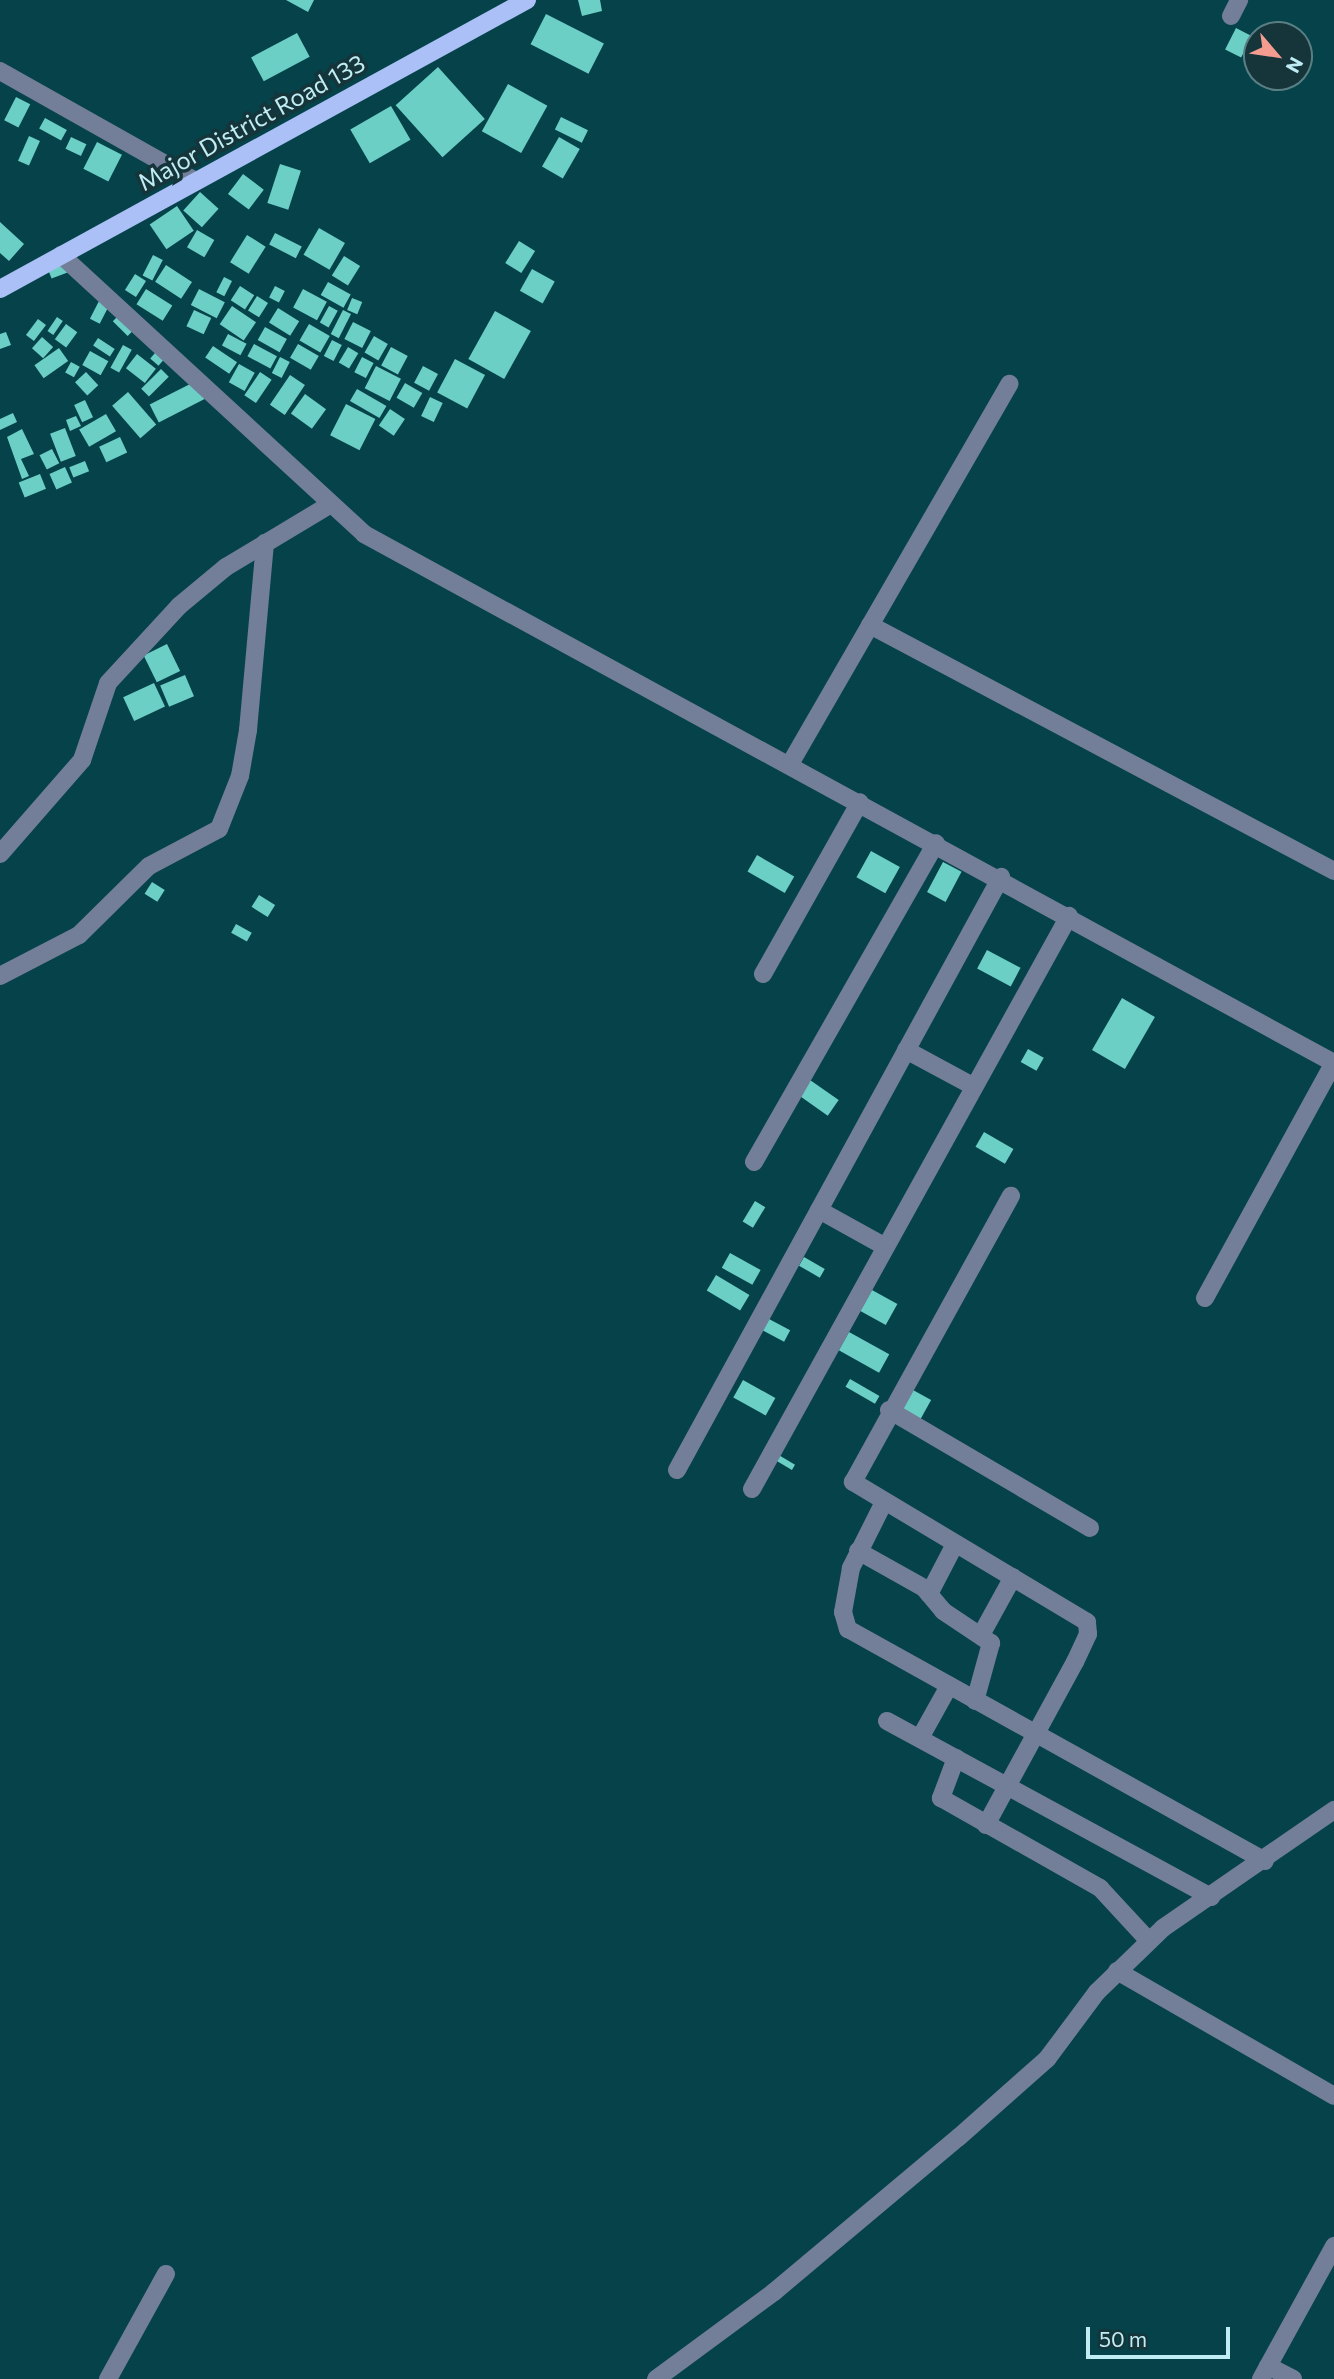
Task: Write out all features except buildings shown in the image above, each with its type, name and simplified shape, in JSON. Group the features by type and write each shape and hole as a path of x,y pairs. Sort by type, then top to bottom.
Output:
{"main road":[{"name":"Major District Road 133","path":"0,289 527,0"}],"street":[{"path":"0,71 195,181"},
{"path":"61,255 225,400 328,505 364,534 1001,877 1334,1063 1205,1298"},
{"path":"790,764 1009,384"},
{"path":"0,854 82,761 108,683 200,586 328,505"},
{"path":"0,976 79,935 149,866 219,829 240,776 248,730 265,543"},
{"path":"870,625 1334,871"},
{"path":"764,974 860,802"},
{"path":"754,1162 936,843"},
{"path":"677,1470 1001,877"},
{"path":"752,1489 971,1085 1069,916"},
{"path":"906,1050 971,1085"},
{"path":"986,1825 1088,1634 1079,1613 883,1504 853,1482 889,1410 1011,1196"},
{"path":"819,1210 884,1246"},
{"path":"889,1410 1090,1528"},
{"path":"883,1504 859,1551 843,1623 1035,1735 1265,1861"},
{"path":"929,1594 955,1544"},
{"path":"859,1551 929,1594 981,1635 993,1650 975,1700"},
{"path":"981,1635 1013,1577"},
{"path":"920,1738 949,1686"},
{"path":"887,1721 1211,1897"},
{"path":"956,1758 942,1798 1100,1888 1149,1941"},
{"path":"656,2379 774,2292 959,2137 1047,2059 1116,1971 1149,1941 1334,1810"},
{"path":"1116,1971 1334,2096"},
{"path":"1293,2379 1264,2372 1334,2246"},
{"path":"108,2379 166,2274"}]}
